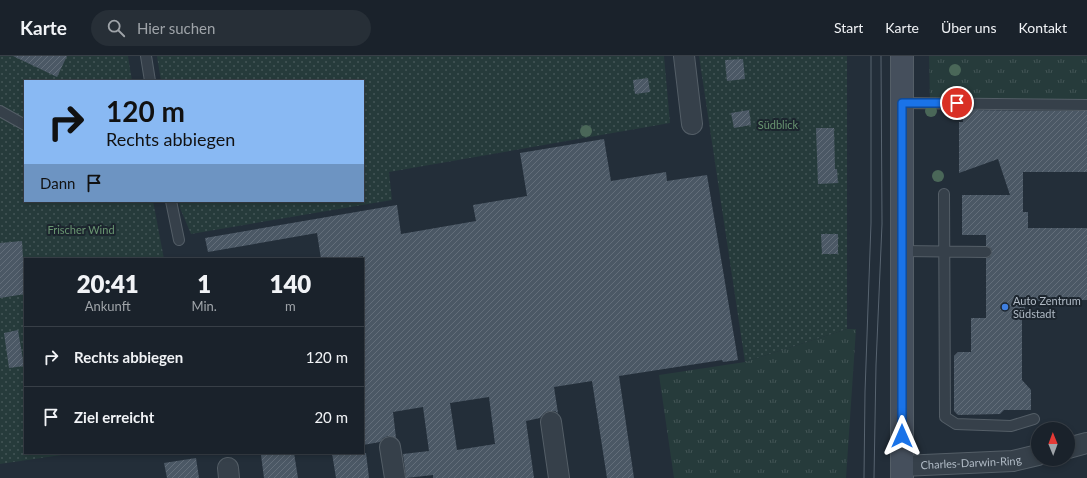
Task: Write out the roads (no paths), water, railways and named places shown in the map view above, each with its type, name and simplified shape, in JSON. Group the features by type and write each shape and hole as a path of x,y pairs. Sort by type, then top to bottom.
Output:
{"main road":[{"path":"902,56 902,472"}],"street":[{"path":"684,56 692,124"},
{"path":"551,422 559,478"},
{"path":"1075,446 1087,443"},
{"path":"390,447 395,478"},
{"name":"Charles-Darwin-Ring","path":"902,472 1013,460 1031,456"}],"lane":[{"path":"146,56 150,80"},
{"path":"902,103 1087,105"},
{"path":"0,111 24,123"},
{"path":"944,194 945,417 956,424 1011,426 1034,419"},
{"path":"171,202 178,240"},
{"path":"902,251 986,252"}],"tram line":[{"path":"864,478 865,392 871,223 871,56"},
{"path":"874,478 876,365 882,224 881,56"}],"place":[{"name":"Auto Zentrum Südstadt","path":"1005,307"}],"park label":[{"name":"Südblick","path":"778,125"},
{"name":"Frischer Wind","path":"81,230"}]}
